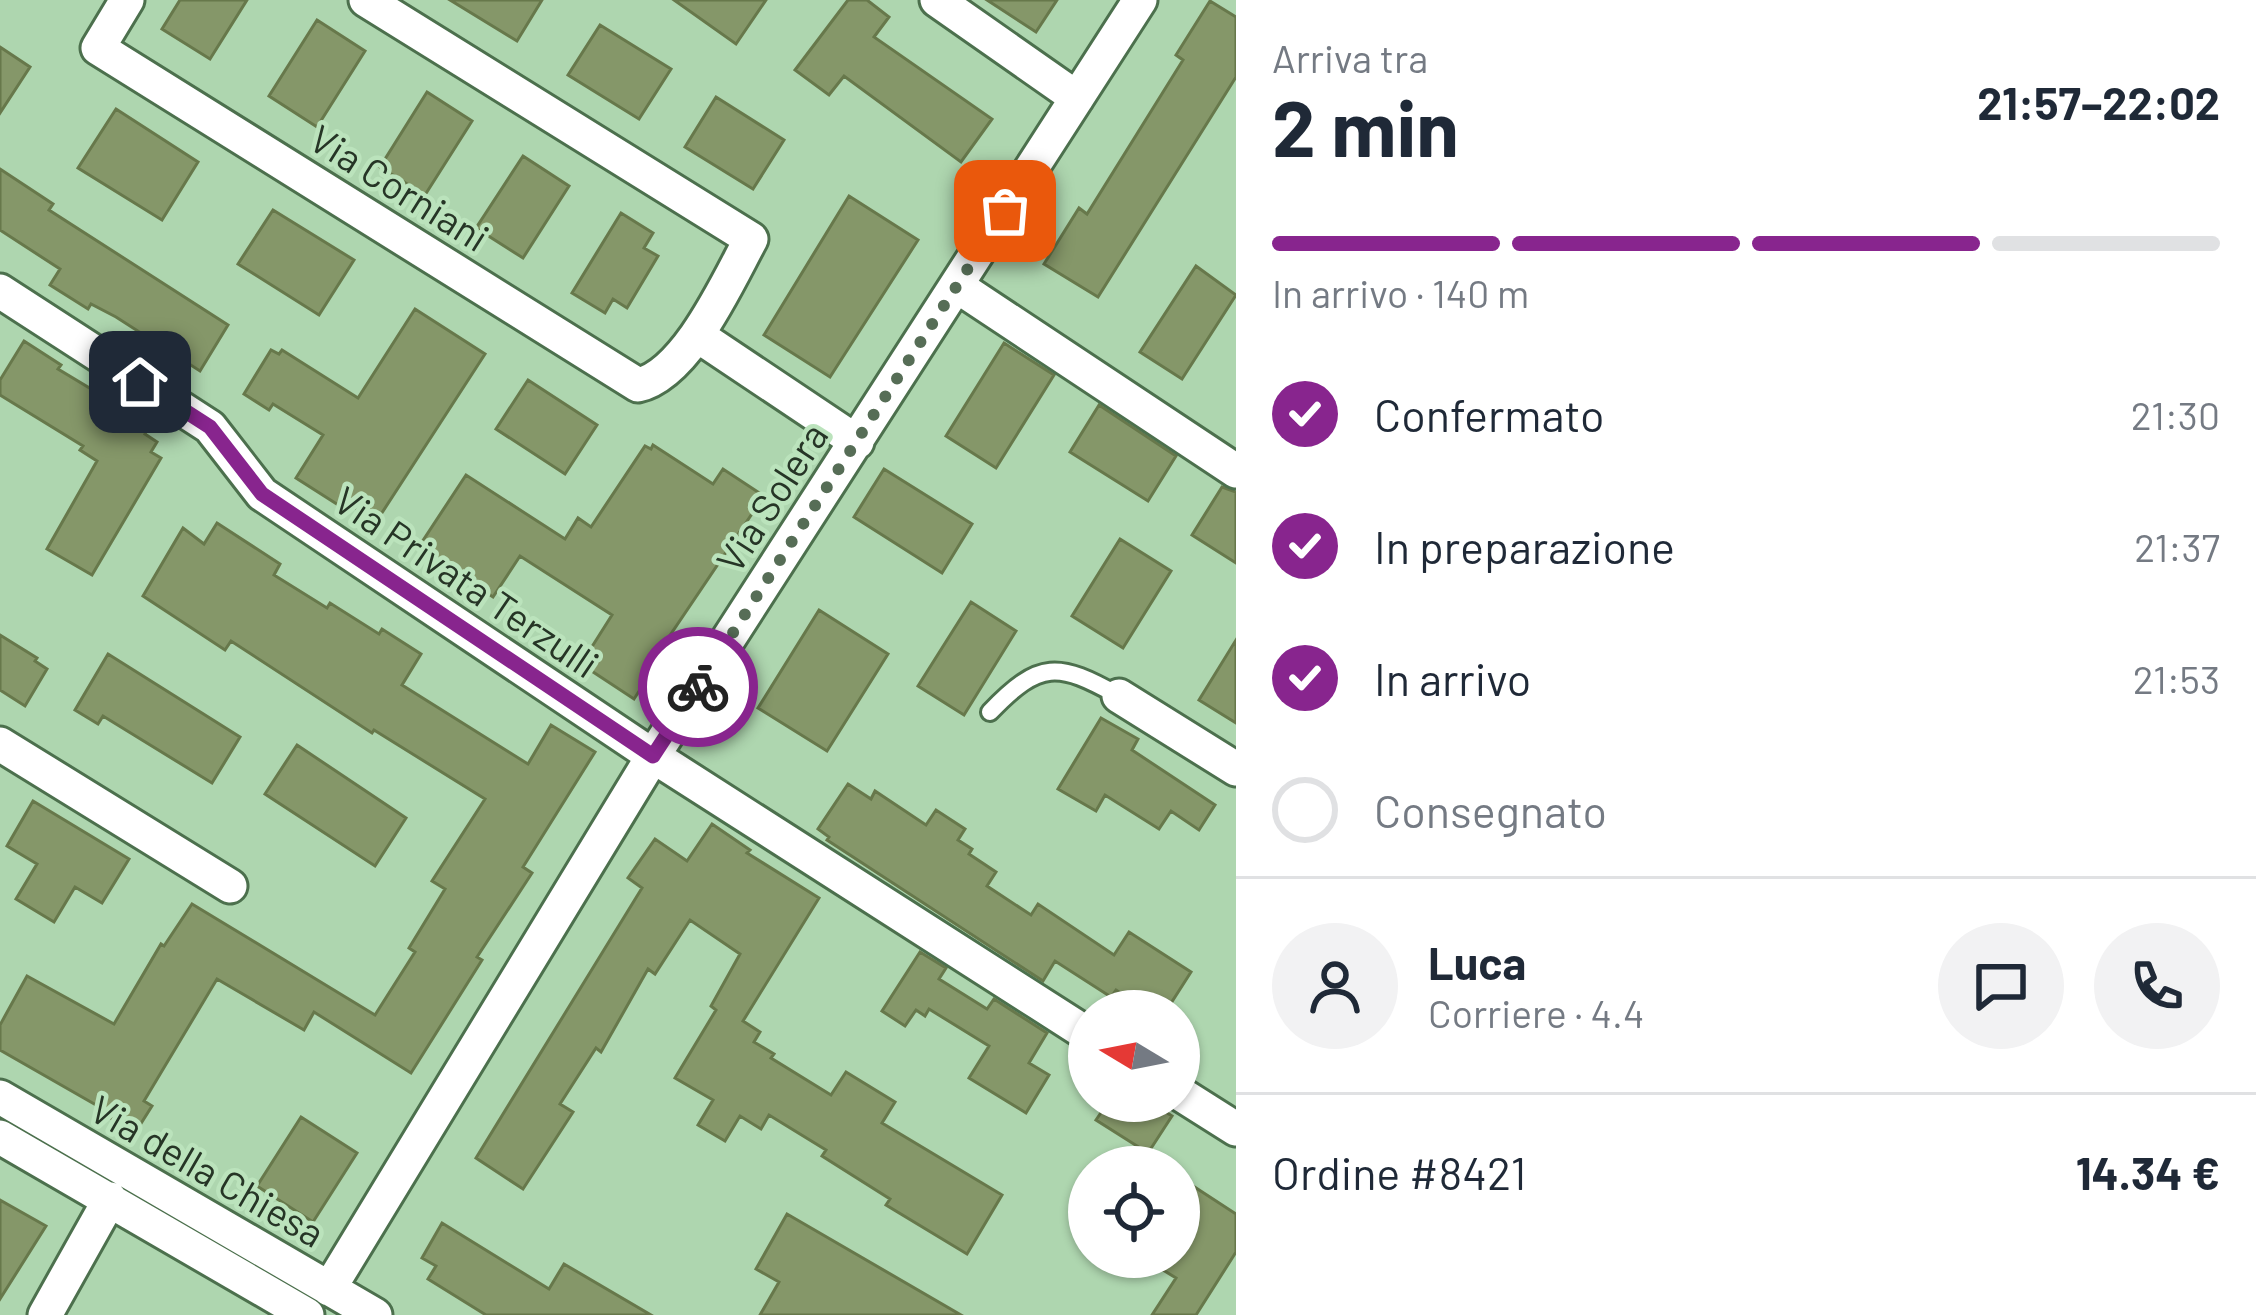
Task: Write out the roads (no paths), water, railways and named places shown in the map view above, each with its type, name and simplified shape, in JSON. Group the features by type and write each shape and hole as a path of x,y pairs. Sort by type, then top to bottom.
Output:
{"street":[{"name":"Via Corniani","path":"127,0 98,48 638,386 653,382 697,335 751,239 366,0"},
{"path":"937,0 1078,98"},
{"name":"Via Solera","path":"318,1302 653,756 1140,0"},
{"path":"956,286 1236,470"},
{"name":"Via Privata Terzulli","path":"0,292 210,427 262,494 653,756 1068,1022"},
{"path":"697,335 857,442"},
{"path":"1119,696 1236,769"},
{"path":"0,745 230,886"},
{"name":"Via della Chiesa","path":"0,1097 318,1302"},
{"path":"1200,1106 1236,1129"},
{"name":"Via della Chiesa","path":"0,1137 110,1199 318,1302 375,1315"},
{"path":"44,1315 110,1199"}],"lane":[{"path":"990,712 1020,682 1049,671 1078,673 1119,696"}]}
